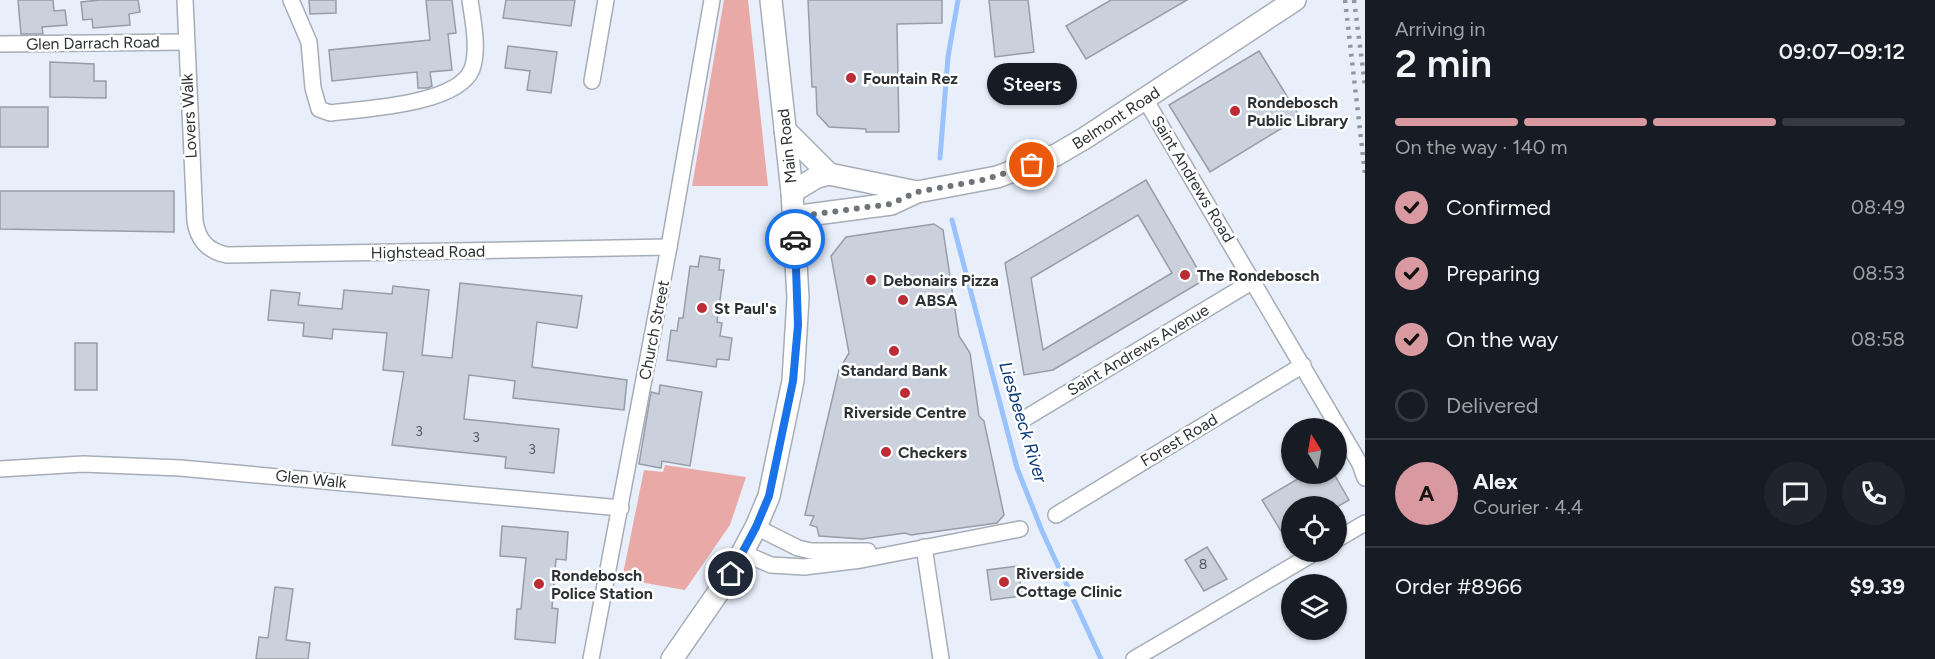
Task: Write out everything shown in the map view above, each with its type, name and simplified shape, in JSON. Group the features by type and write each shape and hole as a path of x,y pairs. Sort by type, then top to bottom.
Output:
{"main road":[{"name":"Main Road","path":"672,659 743,553 769,496 797,353 798,298 792,192 771,0"},
{"name":"Belmont Road","path":"793,217 891,204 917,192 990,178 1032,165 1068,149 1295,0"},
{"path":"785,130 829,174"},
{"path":"792,192 817,177 829,174"},
{"name":"Belmont Road","path":"829,174 917,192"}],"street":[{"name":"Lovers Walk","path":"184,0 196,231"},
{"path":"291,0 309,42 315,100 319,109 330,113 413,101 439,94 464,80 473,63 474,30 470,0"},
{"path":"592,81 606,0"},
{"name":"Church Street","path":"591,659 669,247 712,0"},
{"name":"Glen Darrach Road","path":"0,44 186,42"},
{"name":"Saint Andrews Road","path":"1145,99 1303,365 1360,464 1365,478"},
{"name":"Highstead Road","path":"196,231 205,246 227,255 669,247"},
{"name":"Saint Andrews Avenue","path":"1024,419 1253,281"},
{"name":"Forest Road","path":"1056,515 1303,365"},
{"name":"Glen Walk","path":"0,469 83,464 180,468 621,508"},
{"path":"1347,534 1365,523"},
{"path":"756,527 798,548 811,551 897,552"},
{"path":"743,553 771,565 794,568 861,560 1020,529"},
{"path":"924,547 941,659"},
{"path":"1134,659 1299,562"}],"shaded area":[{"path":"724,0 748,0 768,186 692,186"},
{"path":"665,465 746,477 730,525 685,590 622,579 644,470 663,472"}],"building":[{"path":"18,0 53,0 54,11 65,10 67,25 42,27 43,34 21,34"},
{"path":"138,0 140,12 129,14 130,25 93,28 92,19 83,20 81,2"},
{"path":"309,0 336,0 336,13 310,14"},
{"path":"426,0 452,0 456,33 448,34 452,70 430,72 432,86 428,88 418,88 417,72 332,81 329,50 430,40"},
{"path":"506,0 575,0 571,26 503,18"},
{"path":"808,0 942,0 942,23 897,24 899,132 866,132 866,129 829,127 817,114 816,87 812,87"},
{"path":"989,0 1028,0 1034,52 995,57"},
{"path":"1111,0 1187,0 1086,59 1066,26"},
{"path":"508,46 557,52 551,93 527,90 530,71 505,68"},
{"name":"Rondebosch Public Library","path":"1259,51 1300,117 1210,172 1169,105"},
{"path":"50,62 94,64 94,81 106,81 106,98 50,97"},
{"path":"0,107 48,107 48,147 0,147"},
{"name":"The Rondebosch","path":"1146,180 1204,280 1053,370 1024,375 1005,263","holes":["1138,215 1172,273 1043,350 1031,278"]},
{"path":"0,191 174,191 174,232 0,229"},
{"name":"Riverside Centre","path":"934,224 943,230 959,336 970,353 979,416 984,421 1004,515 997,523 911,535 905,533 862,539 819,536 817,527 810,525 814,516 805,515 839,370 849,353 831,256 846,237"},
{"name":"St Paul's","path":"700,256 720,259 719,270 724,270 717,322 722,323 720,336 732,338 729,360 717,359 716,367 667,360 671,330 677,331 679,318 683,318 690,266 698,267"},
{"path":"460,283 582,296 577,328 537,322 532,367 627,380 624,410 513,398 515,381 469,375 464,419 559,429 554,473 505,468 506,457 392,445 404,372 383,370 387,333 333,329 332,339 303,336 304,323 268,320 271,290 300,293 298,305 342,309 344,290 392,294 393,286 429,290 422,355 452,358"},
{"path":"75,343 97,343 97,390 75,390"},
{"path":"660,385 702,392 690,466 662,461 661,468 639,464 651,392 659,394"},
{"path":"1289,484 1340,484 1347,496 1281,496 1281,531 1262,500"},
{"name":"Rondebosch Police Station","path":"502,526 568,532 566,560 556,559 552,608 558,609 555,643 515,639 517,609 521,609 526,558 500,556"},
{"path":"1207,547 1227,579 1204,591 1185,560"},
{"name":"Riverside Cottage Clinic","path":"1018,566 1022,596 991,600 987,570"},
{"path":"275,587 293,589 286,640 310,643 308,659 256,659 259,637 268,638"}],"waterway":[{"name":"Liesbeeck River","path":"940,158 948,57 958,0"},
{"name":"Liesbeeck River","path":"952,220 1017,468 1042,531 1101,659"}],"railway":[{"path":"1345,0 1365,174"},
{"path":"1354,0 1365,85"}],"way so far":[{"path":"795,239 793,217 891,204 917,192 983,180 1032,165"}],"place":[{"name":"Fountain Rez","path":"851,78"},
{"name":"Rondebosch Public Library","path":"1235,111"},
{"name":"Steers","path":"1032,165"},
{"name":"The Rondebosch","path":"1185,275"},
{"name":"Debonairs Pizza","path":"871,280"},
{"name":"ABSA","path":"903,300"},
{"name":"St Paul's","path":"702,308"},
{"name":"Standard Bank","path":"894,351"},
{"name":"Riverside Centre","path":"905,393"},
{"name":"Checkers","path":"886,452"},
{"name":"Riverside Cottage Clinic","path":"1004,582"},
{"name":"Rondebosch Police Station","path":"539,584"}],"route":[{"path":"731,574 756,527 769,496 793,381 798,325 795,239"}]}
